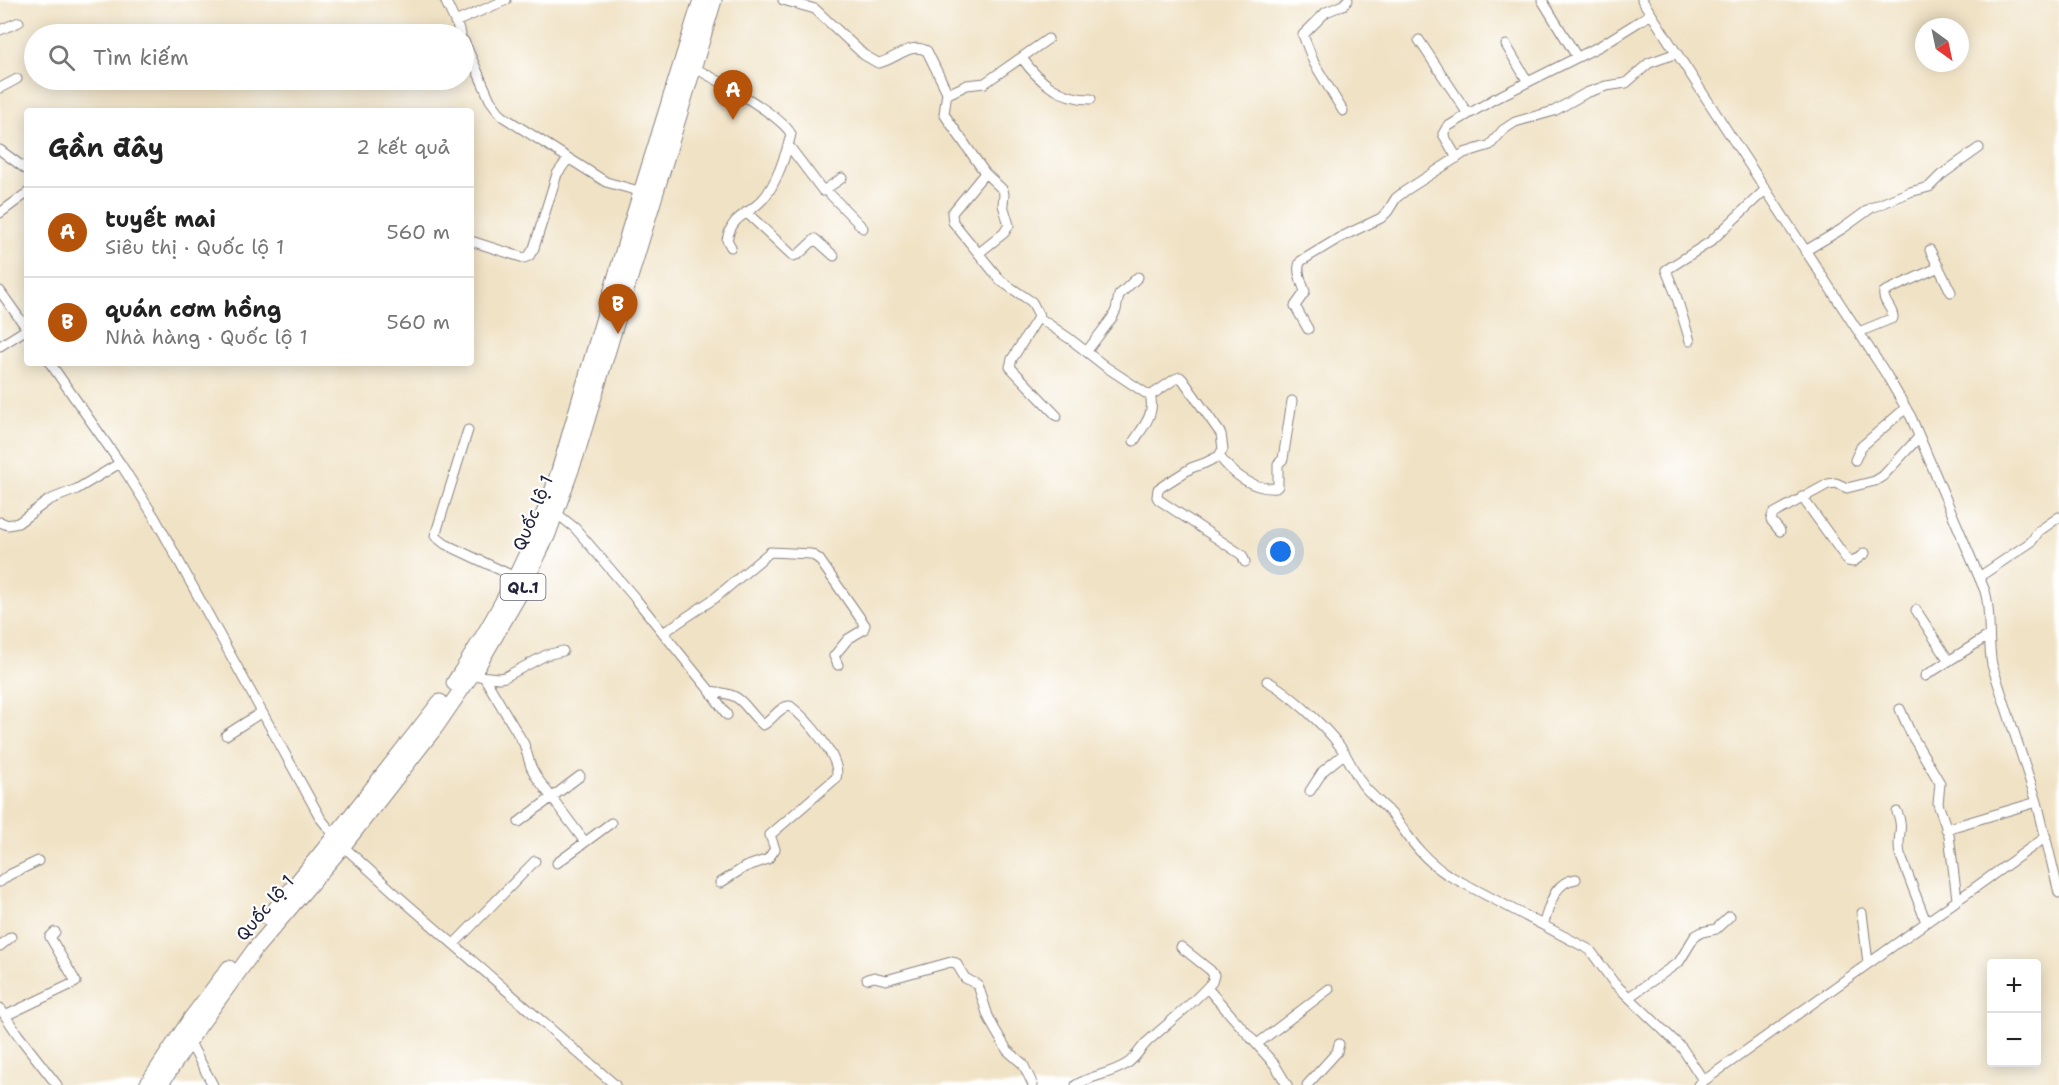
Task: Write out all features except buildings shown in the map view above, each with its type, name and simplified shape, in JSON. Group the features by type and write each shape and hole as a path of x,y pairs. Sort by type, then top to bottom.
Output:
{"highway":[{"name":"Quốc lộ 1","path":"147,1085 207,996 478,676 548,534 579,445 701,0"},
{"name":"Quốc lộ 1","path":"160,1085 255,949 339,841 452,686 515,578 537,531 559,473 647,194 693,67 714,0"}],"street":[{"path":"445,0 455,22 506,0"},
{"path":"783,0 816,9 864,55 878,63 908,50 925,49 948,94 945,116 985,173 1005,194 1003,205 1009,225 1004,233 979,253"},
{"path":"1343,111 1314,63 1303,36 1326,12 1343,5 1348,0"},
{"path":"1542,0 1577,57"},
{"path":"1642,0 1906,408 1988,602 1988,636 1992,665 2037,802 2059,893"},
{"path":"1456,158 1443,131 1468,114 1606,42 1651,14"},
{"path":"0,30 19,22"},
{"path":"948,94 967,85 985,83 1048,39"},
{"path":"1419,40 1468,114"},
{"path":"1506,45 1528,82"},
{"path":"1308,329 1295,306 1305,292 1298,270 1299,263 1339,238 1374,223 1388,211 1396,198 1470,150 1490,145 1503,130 1515,122 1554,111 1586,93 1626,82 1649,63 1677,53"},
{"path":"1022,58 1039,79 1053,89 1075,99 1090,99"},
{"path":"474,64 490,100 499,113 606,182 647,194"},
{"path":"693,67 727,85 786,127 791,134 789,146 767,194 754,208 733,222 727,240 731,247"},
{"path":"0,88 17,79"},
{"path":"789,146 823,191 826,190 863,228"},
{"path":"1805,251 1871,208 1929,187 1941,175 1979,148"},
{"path":"0,150 24,169"},
{"path":"474,242 524,258 529,256 534,248 557,174 568,159"},
{"path":"985,173 951,215 953,222 1001,281 1032,302 1039,316 1106,367 1150,396 1151,413 1134,441"},
{"path":"826,190 842,178"},
{"path":"1690,341 1666,270 1710,242 1765,190"},
{"path":"0,213 24,195"},
{"path":"746,213 793,256 799,254 815,239 834,256"},
{"path":"1930,250 1951,292"},
{"path":"1859,333 1893,318 1883,297 1884,292 1939,267"},
{"path":"1087,351 1112,318 1119,295 1138,277"},
{"path":"0,291 24,325"},
{"path":"1039,316 1012,359 1010,367 1057,417"},
{"path":"0,346 24,331"},
{"path":"52,366 120,463 155,518 316,812 339,841 615,1085"},
{"path":"1150,396 1175,379 1182,378 1221,434 1223,449 1219,456 1191,468 1158,489 1157,497 1242,555 1245,562"},
{"path":"1219,456 1236,475 1248,482 1268,489 1276,488 1278,486 1278,464 1283,459 1292,401"},
{"path":"1855,460 1861,447 1906,408"},
{"path":"468,430 435,536 445,544 515,578"},
{"path":"1779,531 1771,520 1771,516 1802,497 1832,483 1847,488 1875,481 1883,476 1918,436"},
{"path":"0,522 8,525 18,523 49,500 77,489 120,463"},
{"path":"1802,497 1848,561 1853,562 1865,553"},
{"path":"556,513 575,528 635,598 727,715"},
{"path":"1979,577 2031,542 2039,531 2059,517"},
{"path":"663,633 715,598 748,573 770,552 811,554 819,559 865,624 862,630 848,639 834,656 838,665"},
{"path":"1916,610 1949,661"},
{"path":"1925,676 1988,636"},
{"path":"478,676 505,677 546,656 563,651"},
{"path":"478,676 524,744 534,772 585,842"},
{"path":"1268,681 1282,688 1338,743 1339,757 1393,815 1413,845 1428,860 1448,875 1590,950 1614,982 1682,1048 1700,1083 1806,1010 1868,963 2046,837"},
{"path":"710,691 730,693 738,697 763,725 783,707 790,706 824,741 838,775 770,835 775,849 768,859 745,867 720,883"},
{"path":"1900,709 1911,734 1940,783 1938,804 1947,829 1957,899"},
{"path":"226,735 262,712"},
{"path":"1310,791 1323,771 1339,757"},
{"path":"519,822 580,776"},
{"path":"1947,829 2037,802"},
{"path":"1897,812 1902,825 1898,844 1900,854 1926,922"},
{"path":"557,863 611,823"},
{"path":"0,882 38,861"},
{"path":"454,944 535,861"},
{"path":"1543,925 1556,889 1567,880 1576,879"},
{"path":"1862,913 1868,963"},
{"path":"1629,997 1679,962 1695,936 1701,932 1716,929 1730,916"},
{"path":"55,932 50,937 76,982 3,1012 57,1085"},
{"path":"0,946 11,938"},
{"path":"1076,1085 1129,1063 1145,1044 1207,988 1214,978 1213,972 1181,947"},
{"path":"867,979 877,977 885,980 951,962 956,963 965,978 978,985 994,1028 1007,1050 1023,1064 1033,1085"},
{"path":"1207,988 1275,1065 1287,1085"},
{"path":"1257,1044 1329,989"},
{"path":"189,1041 213,1085"},
{"path":"1307,1085 1337,1052 1339,1044"}],"place":[{"name":"tuyết mai","path":"733,120"},
{"name":"quán cơm hồng","path":"618,334"}]}
